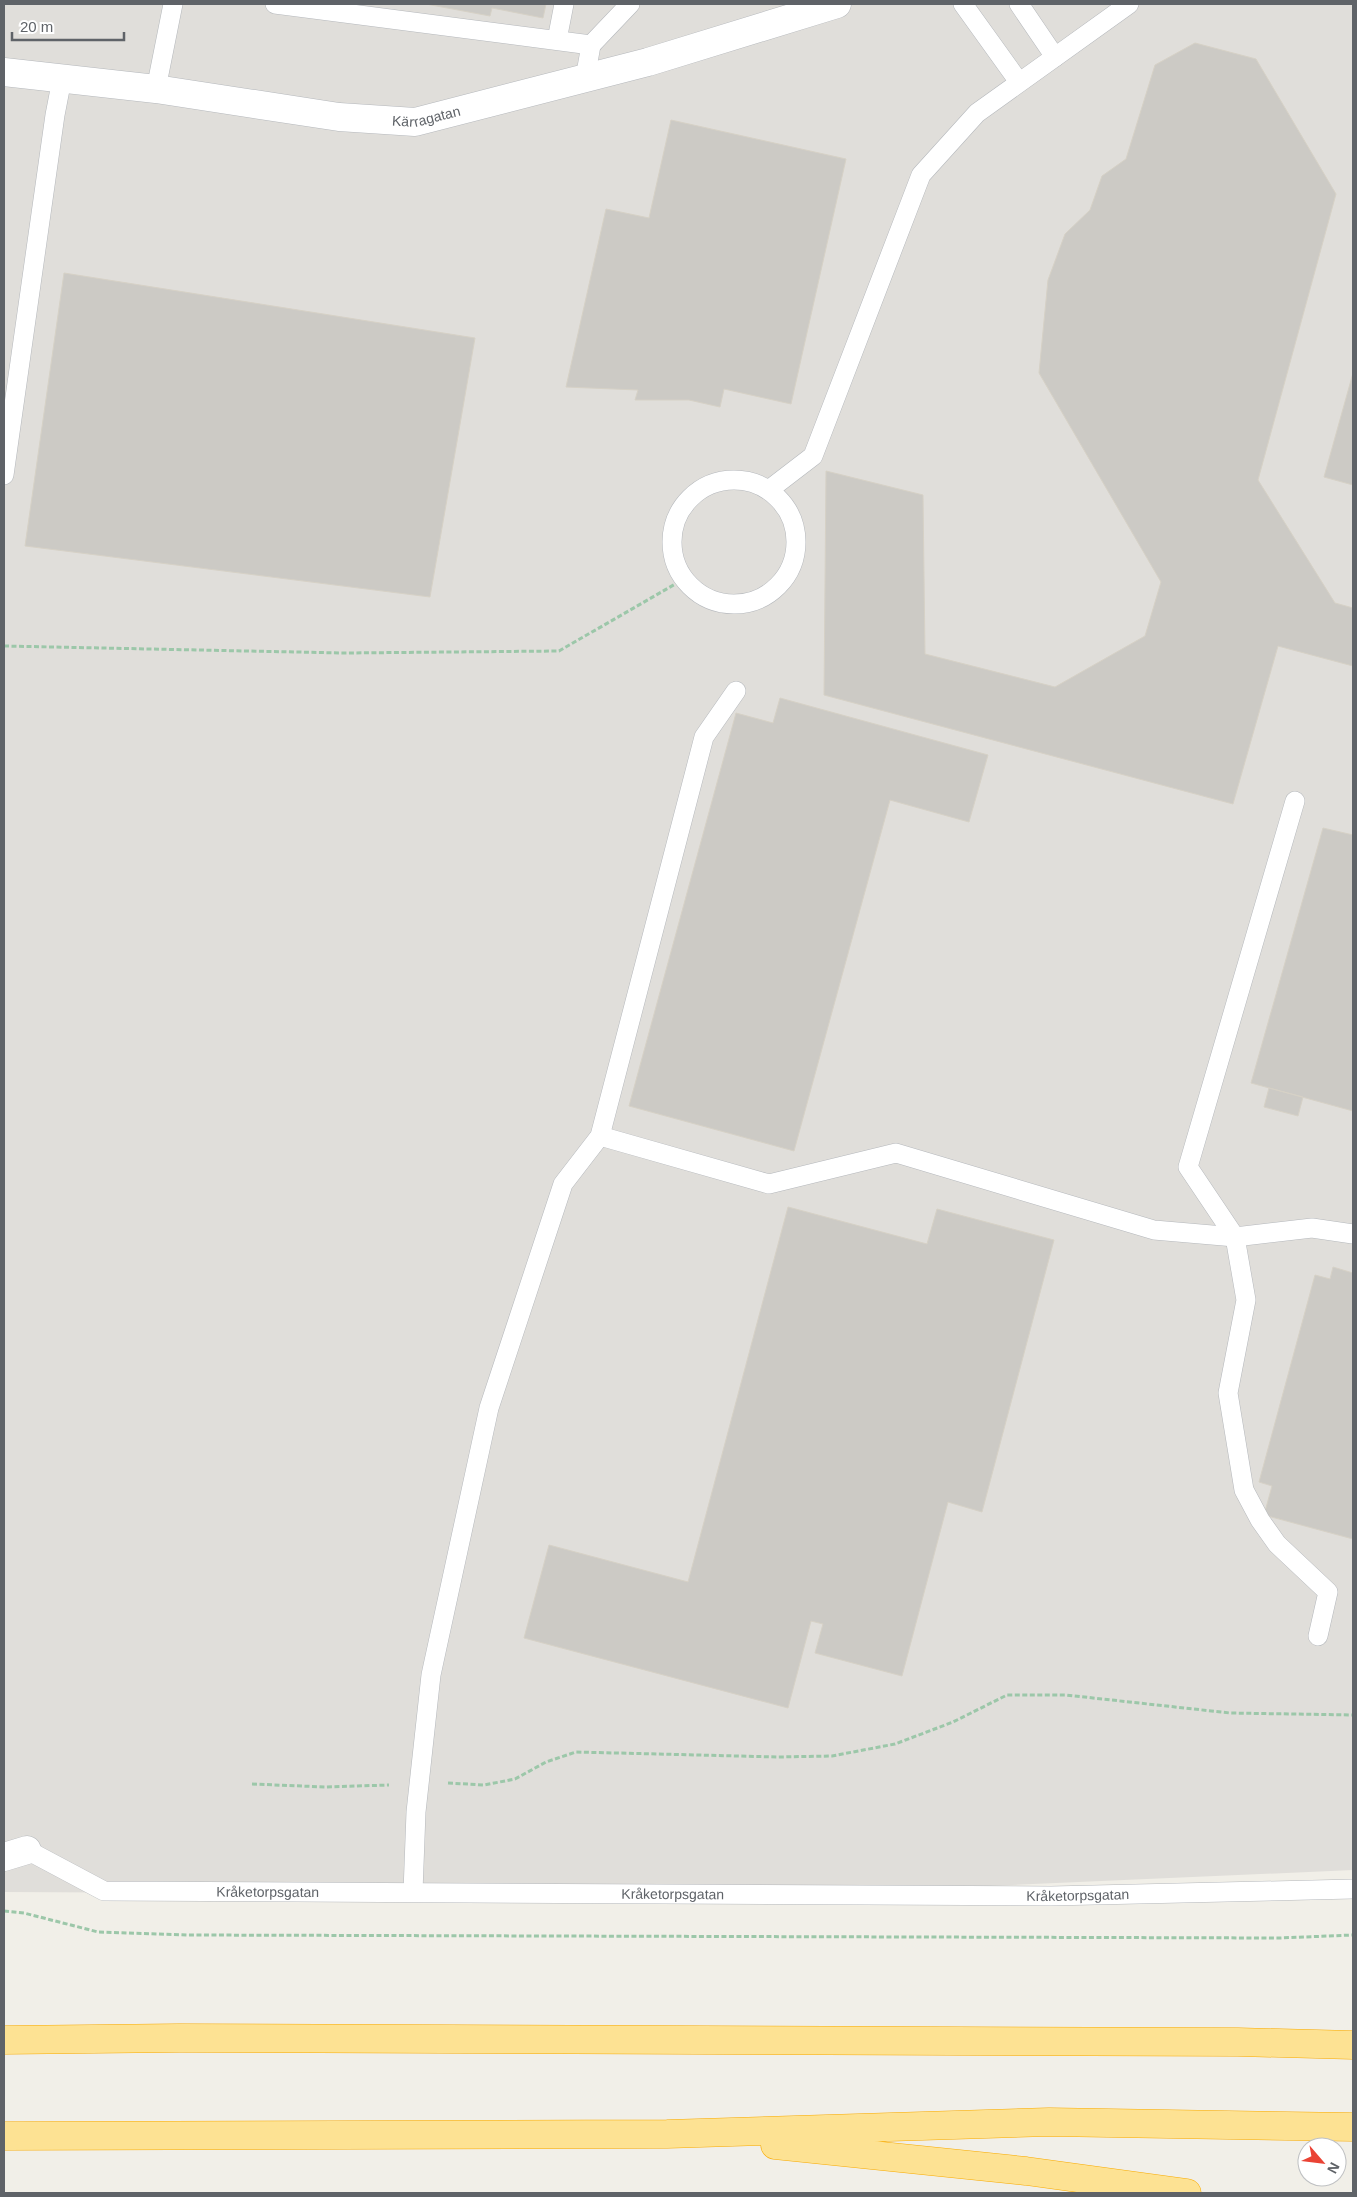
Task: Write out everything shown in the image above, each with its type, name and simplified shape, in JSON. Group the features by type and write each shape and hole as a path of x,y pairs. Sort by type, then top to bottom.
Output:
{"highway":[{"path":"4,2040 199,2038 1238,2042 1353,2045"},
{"path":"4,2136 667,2134 1049,2122 1353,2127"},
{"path":"667,2134 1026,2171 1187,2193"}],"street":[{"name":"Kärragatan","path":"4,72 156,89 339,117 414,122 648,62 837,4"}],"lane":[{"path":"156,89 173,4"},
{"path":"275,4 590,45"},
{"path":"557,40 564,4"},
{"path":"585,78 590,45 630,4"},
{"path":"963,4 1019,82"},
{"path":"1019,4 1055,57"},
{"path":"770,489 813,456 921,175 977,113 1129,4"},
{"path":"4,475 55,115 62,79"},
{"path":"736,479 752,482 770,489 790,514 795,530 796,552 789,571 777,588 759,599 739,604 718,602 699,594 684,579 674,561 672,541 675,520 685,503 700,489 719,481 736,479"},
{"path":"414,1892 416,1812 431,1675 489,1408 563,1184 600,1136 704,737 736,691"},
{"path":"1295,801 1188,1167 1235,1237 1246,1300 1228,1393 1244,1490 1260,1520 1277,1544 1328,1592 1318,1636"},
{"path":"600,1136 769,1184 896,1153 1154,1230 1235,1237 1312,1228 1353,1234"},
{"name":"Kråketorpsgatan","path":"15,1853 104,1890 1051,1896 1353,1889"}],"path":[{"path":"4,646 344,652 559,651 684,579"},
{"path":"252,1784 325,1787 419,1784 484,1785 515,1780 546,1762 576,1752 778,1758 832,1756 895,1744 953,1722 1007,1695 1066,1695 1230,1712 1353,1716"},
{"path":"4,1912 24,1913 98,1932 188,1935 1280,1938 1353,1935"}],"shaded area":[{"path":"4,4 1353,4 1353,1870 760,1896 4,1892"}],"building":[{"path":"426,4 546,4 543,18 492,8 490,16"},
{"path":"1195,43 1256,59 1336,194 1258,480 1335,603 1353,608 1353,666 1278,646 1233,804 824,695 826,471 923,495 925,654 1055,687 1145,636 1161,582 1039,373 1048,280 1065,234 1090,210 1102,176 1126,159 1155,65"},
{"path":"671,120 846,159 791,404 724,389 720,407 689,400 635,400 638,390 566,387 606,209 649,218"},
{"path":"64,273 475,338 430,597 25,546"},
{"path":"1353,373 1353,485 1324,477"},
{"path":"780,698 988,755 969,822 890,800 794,1151 629,1106 736,713 773,723"},
{"path":"1323,828 1353,835 1353,1111 1251,1083"},
{"path":"1269,1088 1303,1097 1298,1116 1264,1107"},
{"path":"788,1207 927,1244 937,1209 1054,1240 982,1512 948,1502 902,1676 815,1653 823,1624 811,1621 788,1708 524,1638 549,1545 688,1582"},
{"path":"1333,1267 1353,1273 1353,1539 1264,1515 1272,1486 1259,1482 1315,1275 1330,1279"}]}
